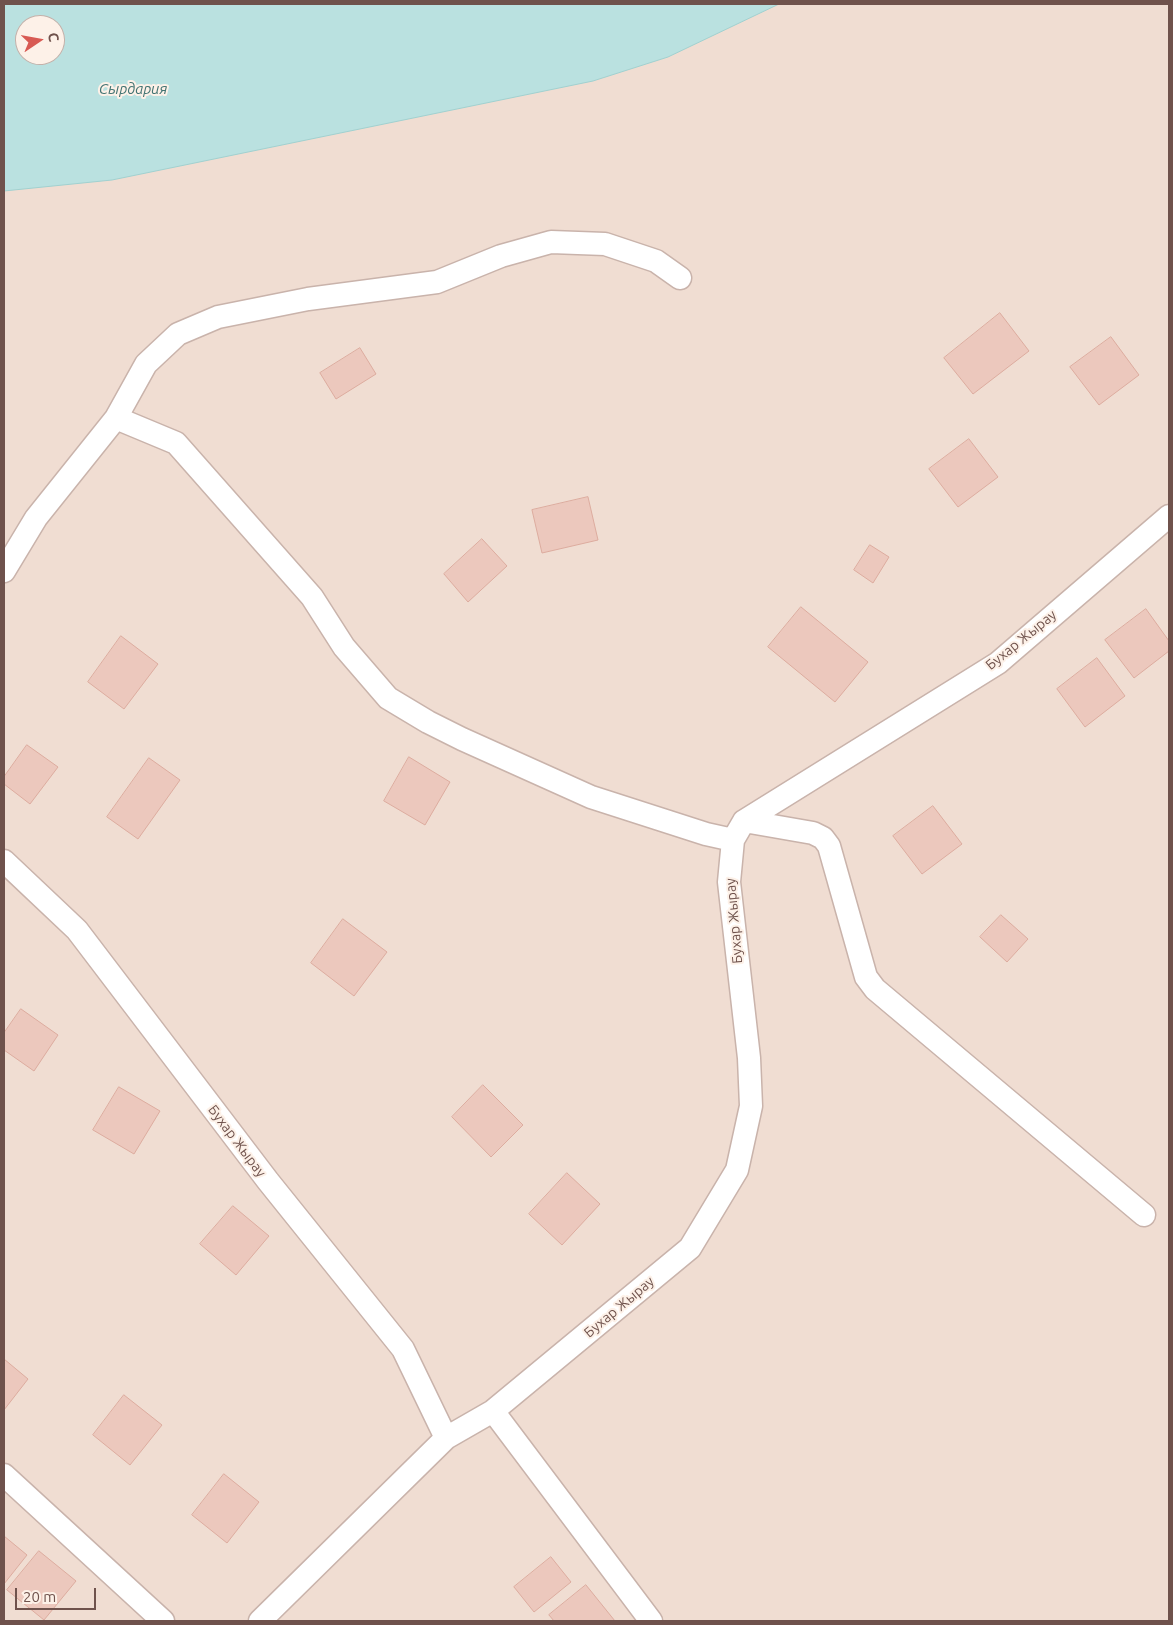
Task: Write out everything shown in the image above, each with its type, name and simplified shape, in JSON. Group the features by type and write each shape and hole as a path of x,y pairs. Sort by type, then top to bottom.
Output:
{"street":[{"path":"4,571 36,518 116,418 146,364 178,334 218,317 308,299 437,282 501,256 551,242 605,244 656,261 680,278"},
{"path":"116,418 176,443 312,597 344,647 388,698 428,722 462,739 591,797 706,834 733,840"},
{"name":"Бухар Жырау","path":"260,1621 446,1438 493,1411 690,1248 738,1170 751,1106 749,1058 728,882 733,840 744,821 998,662 1169,516"},
{"path":"744,821 814,833 823,838 829,846 866,978 875,989 1144,1215"},
{"name":"Бухар Жырау","path":"4,861 77,930 268,1181 402,1349 446,1438"},
{"path":"493,1411 651,1621"},
{"path":"4,1475 163,1621"}],"shaded area":[{"path":"4,4 1169,4 1169,1621 4,1621"}],"water":[{"name":"Сырдария","path":"4,4 779,4 668,57 593,81 112,180 4,191"}],"building":[{"path":"1000,313 1029,351 973,394 944,358"},
{"path":"1111,337 1139,375 1099,405 1070,367"},
{"path":"360,348 376,374 336,399 320,373"},
{"path":"969,439 998,477 958,507 929,469"},
{"path":"588,497 598,540 542,553 532,510"},
{"path":"482,539 507,566 468,602 444,574"},
{"path":"870,545 889,557 873,583 854,570"},
{"path":"801,607 868,662 835,702 768,647"},
{"path":"1146,609 1169,641 1169,651 1134,678 1105,640"},
{"path":"121,636 158,664 124,709 88,682"},
{"path":"1097,658 1125,696 1085,727 1057,689"},
{"path":"27,745 58,767 30,804 4,784 4,777"},
{"path":"409,757 450,782 425,825 384,801"},
{"path":"149,758 180,780 138,839 107,817"},
{"path":"933,806 962,844 922,874 893,836"},
{"path":"1001,915 1028,939 1007,962 980,937"},
{"path":"343,919 387,952 354,996 311,963"},
{"path":"21,1009 58,1035 34,1071 4,1050 4,1033"},
{"path":"483,1085 523,1125 491,1157 452,1117"},
{"path":"119,1087 160,1111 134,1154 93,1130"},
{"path":"567,1173 600,1204 562,1245 529,1214"},
{"path":"233,1206 269,1236 236,1275 200,1244"},
{"path":"4,1359 28,1379 4,1410"},
{"path":"124,1395 162,1425 130,1465 93,1435"},
{"path":"224,1474 259,1502 227,1543 192,1515"},
{"path":"4,1536 27,1555 4,1584"},
{"path":"39,1551 76,1581 44,1620 7,1590"},
{"path":"551,1557 571,1582 534,1612 514,1587"},
{"path":"586,1585 615,1621 554,1621 549,1615"}]}
